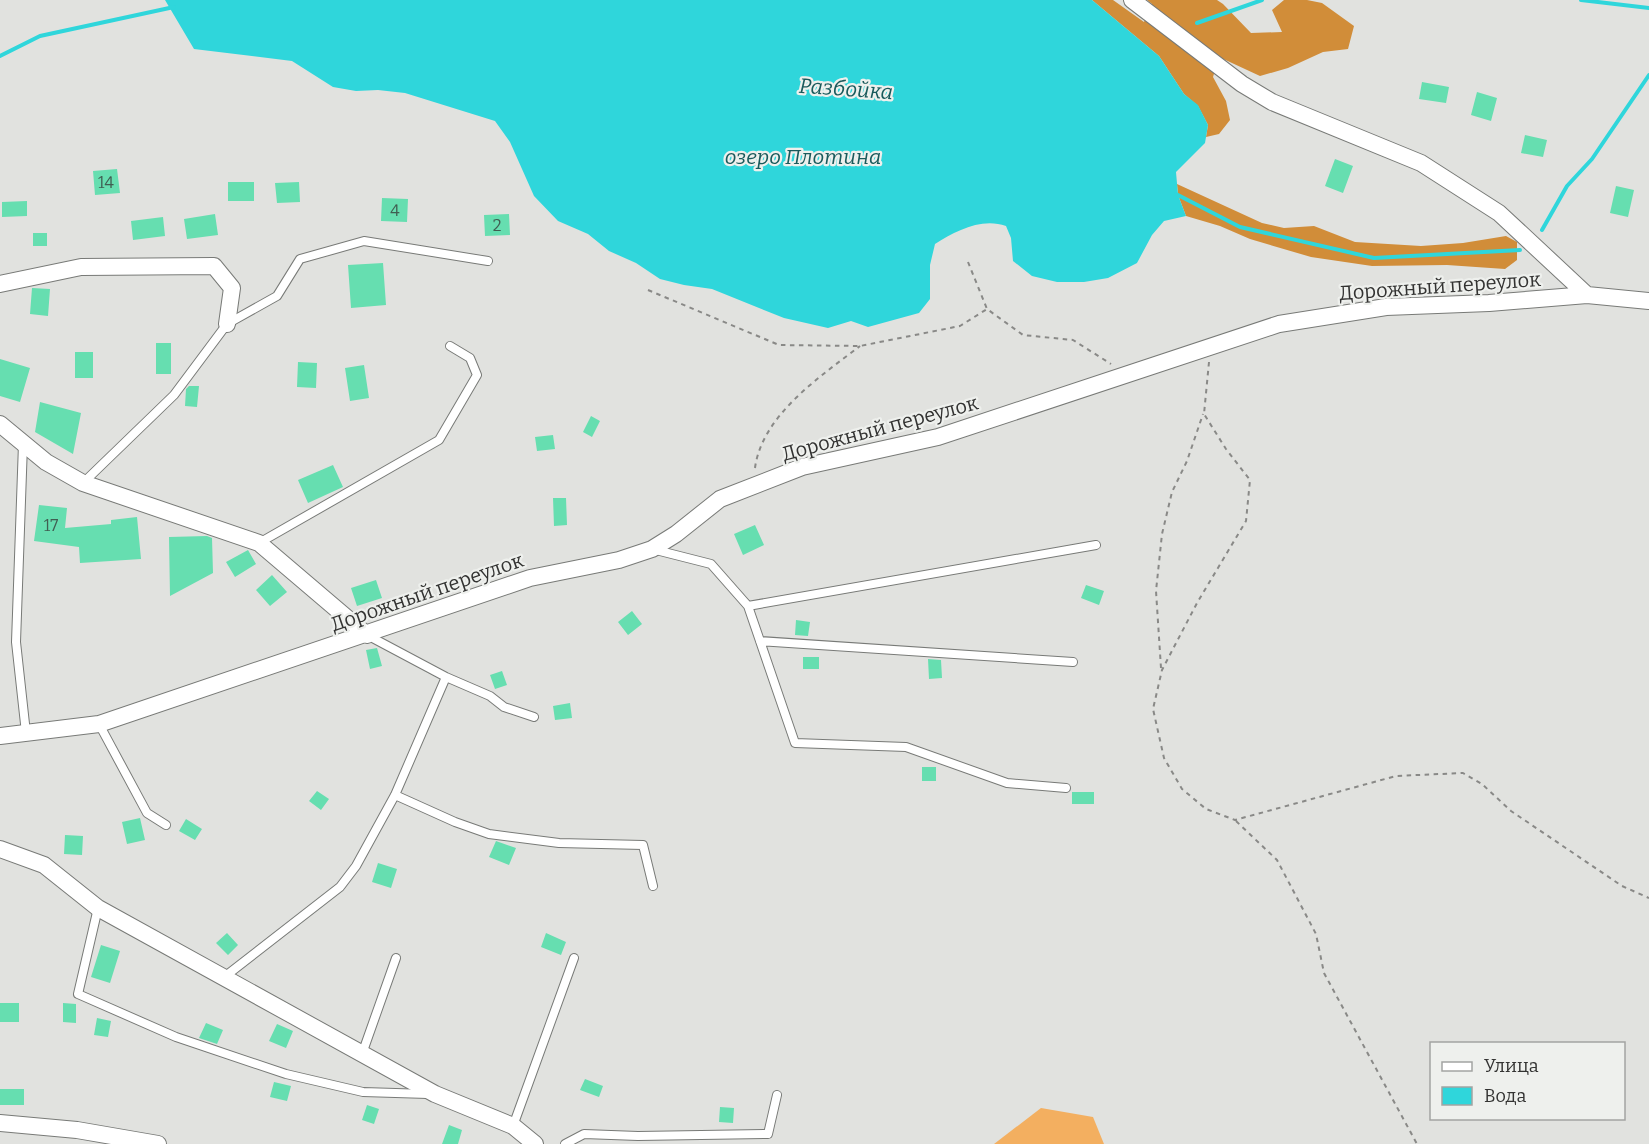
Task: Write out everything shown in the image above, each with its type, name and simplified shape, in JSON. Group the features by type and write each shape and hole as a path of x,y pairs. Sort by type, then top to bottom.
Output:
{"street":[{"path":"1132,0 1242,84 1272,102 1421,163 1500,213 1587,296"},
{"path":"0,284 81,267 214,266 232,288 227,324"},
{"name":"Дорожный переулок","path":"0,736 99,724 530,578 619,560 652,549 676,534 720,499 801,467 938,437 1280,324 1386,307 1587,296 1649,301"},
{"path":"0,424 46,462 83,483 259,543 367,635"},
{"path":"0,849 44,865 98,908 435,1094 513,1126 535,1144"},
{"path":"0,1123 101,1139 158,1144"}],"lane":[{"path":"83,483 174,395 227,324 277,296 300,259 364,241 488,261"},
{"path":"259,543 439,440 477,375 470,358 450,346"},
{"path":"23,444 16,642 26,733"},
{"path":"748,606 1096,544"},
{"path":"652,549 711,564 748,606 795,743 906,747 1007,783 1066,788"},
{"path":"367,635 446,677 490,696 504,707 534,717"},
{"path":"760,641 1073,662"},
{"path":"223,978 339,887 356,866 395,795 446,677"},
{"path":"99,724 147,813 166,825"},
{"path":"395,795 455,822 489,834 559,843 643,845 654,886"},
{"path":"98,908 78,994 176,1037 286,1074 363,1092 435,1094"},
{"path":"362,1055 396,958"},
{"path":"513,1126 574,958"},
{"path":"564,1144 584,1134 638,1136 768,1134 777,1095"}],"path":[{"path":"968,262 987,309 1023,335 1073,340 1128,375"},
{"path":"648,290 779,345 860,346 960,326 987,309"},
{"path":"757,485 755,466 769,429 807,387 860,346"},
{"path":"1162,670 1156,591 1162,534 1173,492 1204,414 1210,347"},
{"path":"1204,414 1226,449 1250,480 1246,521 1197,603 1162,670 1153,709 1164,758 1182,789 1206,809 1235,820 1277,860 1316,934 1324,973 1417,1144"},
{"path":"1235,820 1396,776 1463,773 1482,784 1511,811 1622,886 1649,898"}],"shaded area":[{"path":"1092,0 1113,0 1144,22 1152,4 1147,0 1217,0 1251,33 1282,32 1272,10 1284,0 1307,0 1322,3 1354,26 1348,49 1323,52 1288,68 1260,76 1219,57 1213,77 1226,101 1230,120 1219,134 1206,137 1208,125 1198,106 1184,94 1159,56"},
{"path":"1177,184 1262,223 1284,228 1314,226 1355,242 1421,246 1463,243 1506,236 1517,242 1517,260 1505,269 1447,265 1372,266 1311,257 1250,239 1220,226 1186,216 1178,195"},
{"path":"1041,1108 1093,1117 1104,1144 994,1144"}],"water":[{"name":"озеро Плотина","path":"165,0 1092,0 1159,56 1184,94 1198,105 1208,125 1205,143 1176,172 1178,195 1186,216 1164,221 1152,235 1137,263 1108,278 1084,282 1057,282 1032,276 1013,261 1011,238 1006,226 978,224 951,234 935,244 930,265 930,299 919,313 868,327 851,321 828,328 784,318 712,289 660,279 636,263 609,251 588,234 558,221 534,196 510,142 495,121 405,93 378,90 356,91 333,87 292,61 194,49"}],"building":[{"path":"1422,82 1449,87 1446,103 1419,99"},
{"path":"1477,92 1497,98 1491,121 1471,115"},
{"path":"1525,135 1547,140 1543,157 1521,153"},
{"path":"1335,159 1353,166 1343,193 1325,186"},
{"path":"117,169 120,193 95,195 93,171"},
{"path":"228,182 254,182 254,201 228,201"},
{"path":"299,182 300,202 277,203 275,183"},
{"path":"1616,186 1634,190 1628,217 1610,213"},
{"path":"382,198 408,199 407,222 381,221"},
{"path":"27,201 27,216 2,217 2,202"},
{"path":"215,214 218,235 187,239 184,219"},
{"path":"509,214 510,235 485,236 484,215"},
{"path":"163,217 165,236 133,240 131,221"},
{"path":"33,233 47,233 47,246 33,246"},
{"path":"383,263 386,305 351,308 348,265"},
{"path":"32,288 50,289 48,316 30,314"},
{"path":"156,343 171,343 171,374 156,374"},
{"path":"75,352 93,352 93,378 75,378"},
{"path":"0,359 30,368 20,402 0,396"},
{"path":"298,362 317,363 316,388 297,387"},
{"path":"364,365 369,398 350,401 345,368"},
{"path":"189,386 199,386 197,407 185,406 186,389"},
{"path":"40,402 81,413 73,454 35,432"},
{"path":"591,416 600,421 592,437 583,432"},
{"path":"553,435 555,449 537,451 535,437"},
{"path":"333,465 343,487 308,503 298,480"},
{"path":"553,498 566,498 567,525 554,526"},
{"path":"39,505 67,508 65,528 111,524 111,520 137,517 141,559 80,563 79,547 34,541"},
{"path":"755,525 764,545 743,555 734,534"},
{"path":"207,536 212,538 213,573 170,596 169,537"},
{"path":"248,550 256,564 235,577 226,562"},
{"path":"272,575 287,592 270,606 256,590"},
{"path":"376,580 382,598 357,606 351,588"},
{"path":"1086,585 1104,591 1099,605 1081,598"},
{"path":"632,611 642,624 628,635 618,622"},
{"path":"796,620 810,622 808,636 795,635"},
{"path":"377,648 382,666 370,669 366,650"},
{"path":"803,657 819,657 819,669 803,669"},
{"path":"928,659 941,660 942,678 929,679"},
{"path":"502,671 507,685 495,689 490,675"},
{"path":"570,703 572,718 555,720 553,706"},
{"path":"922,767 936,767 936,781 922,781"},
{"path":"317,791 329,799 321,810 309,801"},
{"path":"1072,792 1094,792 1094,804 1072,804"},
{"path":"140,818 145,840 127,844 122,822"},
{"path":"186,819 202,829 195,840 179,831"},
{"path":"65,835 83,836 82,855 64,854"},
{"path":"496,841 516,848 509,865 489,857"},
{"path":"378,863 397,869 391,888 372,882"},
{"path":"227,933 238,945 228,955 216,943"},
{"path":"546,933 566,942 561,955 541,947"},
{"path":"101,945 120,951 110,983 91,977"},
{"path":"0,1003 19,1003 19,1022 0,1022"},
{"path":"63,1003 76,1004 76,1023 63,1022"},
{"path":"97,1018 111,1021 108,1037 94,1035"},
{"path":"206,1023 223,1030 217,1044 199,1038"},
{"path":"277,1024 293,1031 286,1048 269,1041"},
{"path":"585,1079 603,1086 599,1097 580,1090"},
{"path":"274,1082 291,1086 287,1101 270,1097"},
{"path":"0,1089 24,1089 24,1105 0,1105"},
{"path":"367,1105 379,1109 374,1124 362,1120"},
{"path":"720,1107 734,1108 733,1123 719,1122"},
{"path":"449,1125 462,1130 458,1144 442,1144"}],"waterway":[{"name":"Разбойка","path":"1197,23 1262,0"},
{"name":"Разбойка","path":"1581,0 1649,8"},
{"path":"0,56 40,36 174,7"},
{"path":"1542,230 1567,186 1592,159 1649,75"},
{"path":"1176,194 1240,227 1374,258 1520,250"}]}
